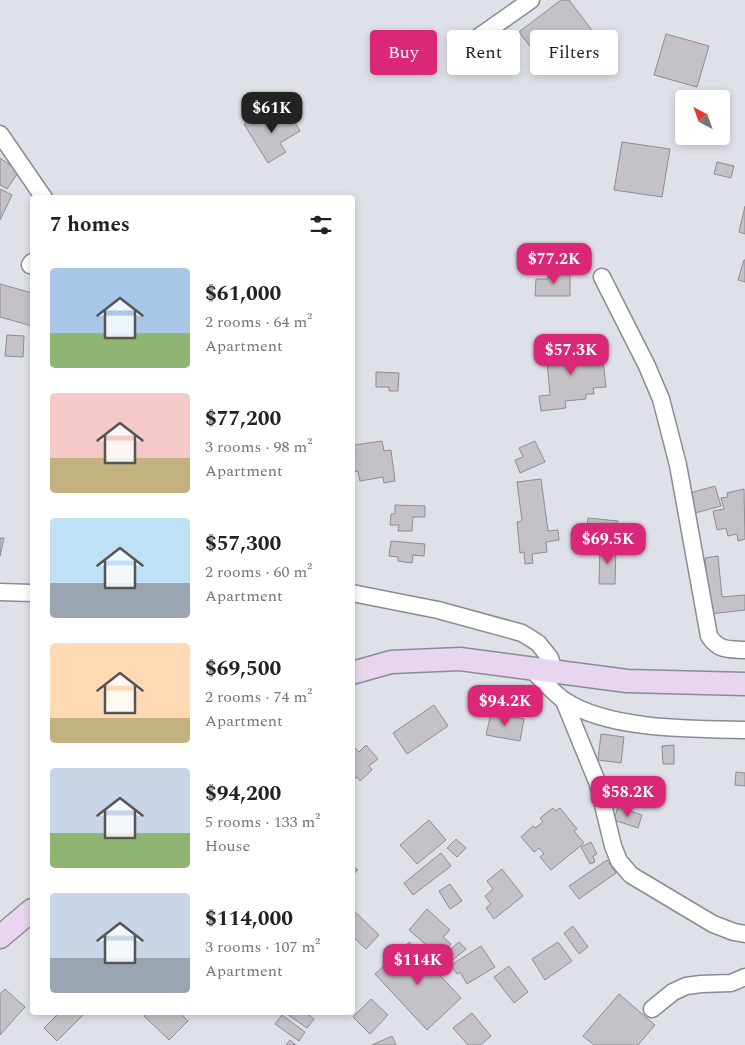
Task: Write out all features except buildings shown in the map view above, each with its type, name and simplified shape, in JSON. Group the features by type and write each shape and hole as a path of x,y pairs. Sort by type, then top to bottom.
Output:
{"street":[{"path":"488,30 531,0"},
{"path":"0,134 42,195"},
{"path":"602,277 662,399 678,465 709,636 715,645 723,648 745,650"},
{"path":"0,592 30,593"},
{"path":"355,594 438,610 522,633 538,644 550,658 554,671"},
{"path":"355,672 391,662 460,659 627,680 745,684"},
{"path":"531,669 564,701 594,715 614,720 688,729 745,730"},
{"path":"564,701 598,784 613,846 619,862 630,875 713,924 745,934"},
{"path":"0,937 30,912"},
{"path":"652,1009 673,992 686,986 731,983 745,977"}]}
